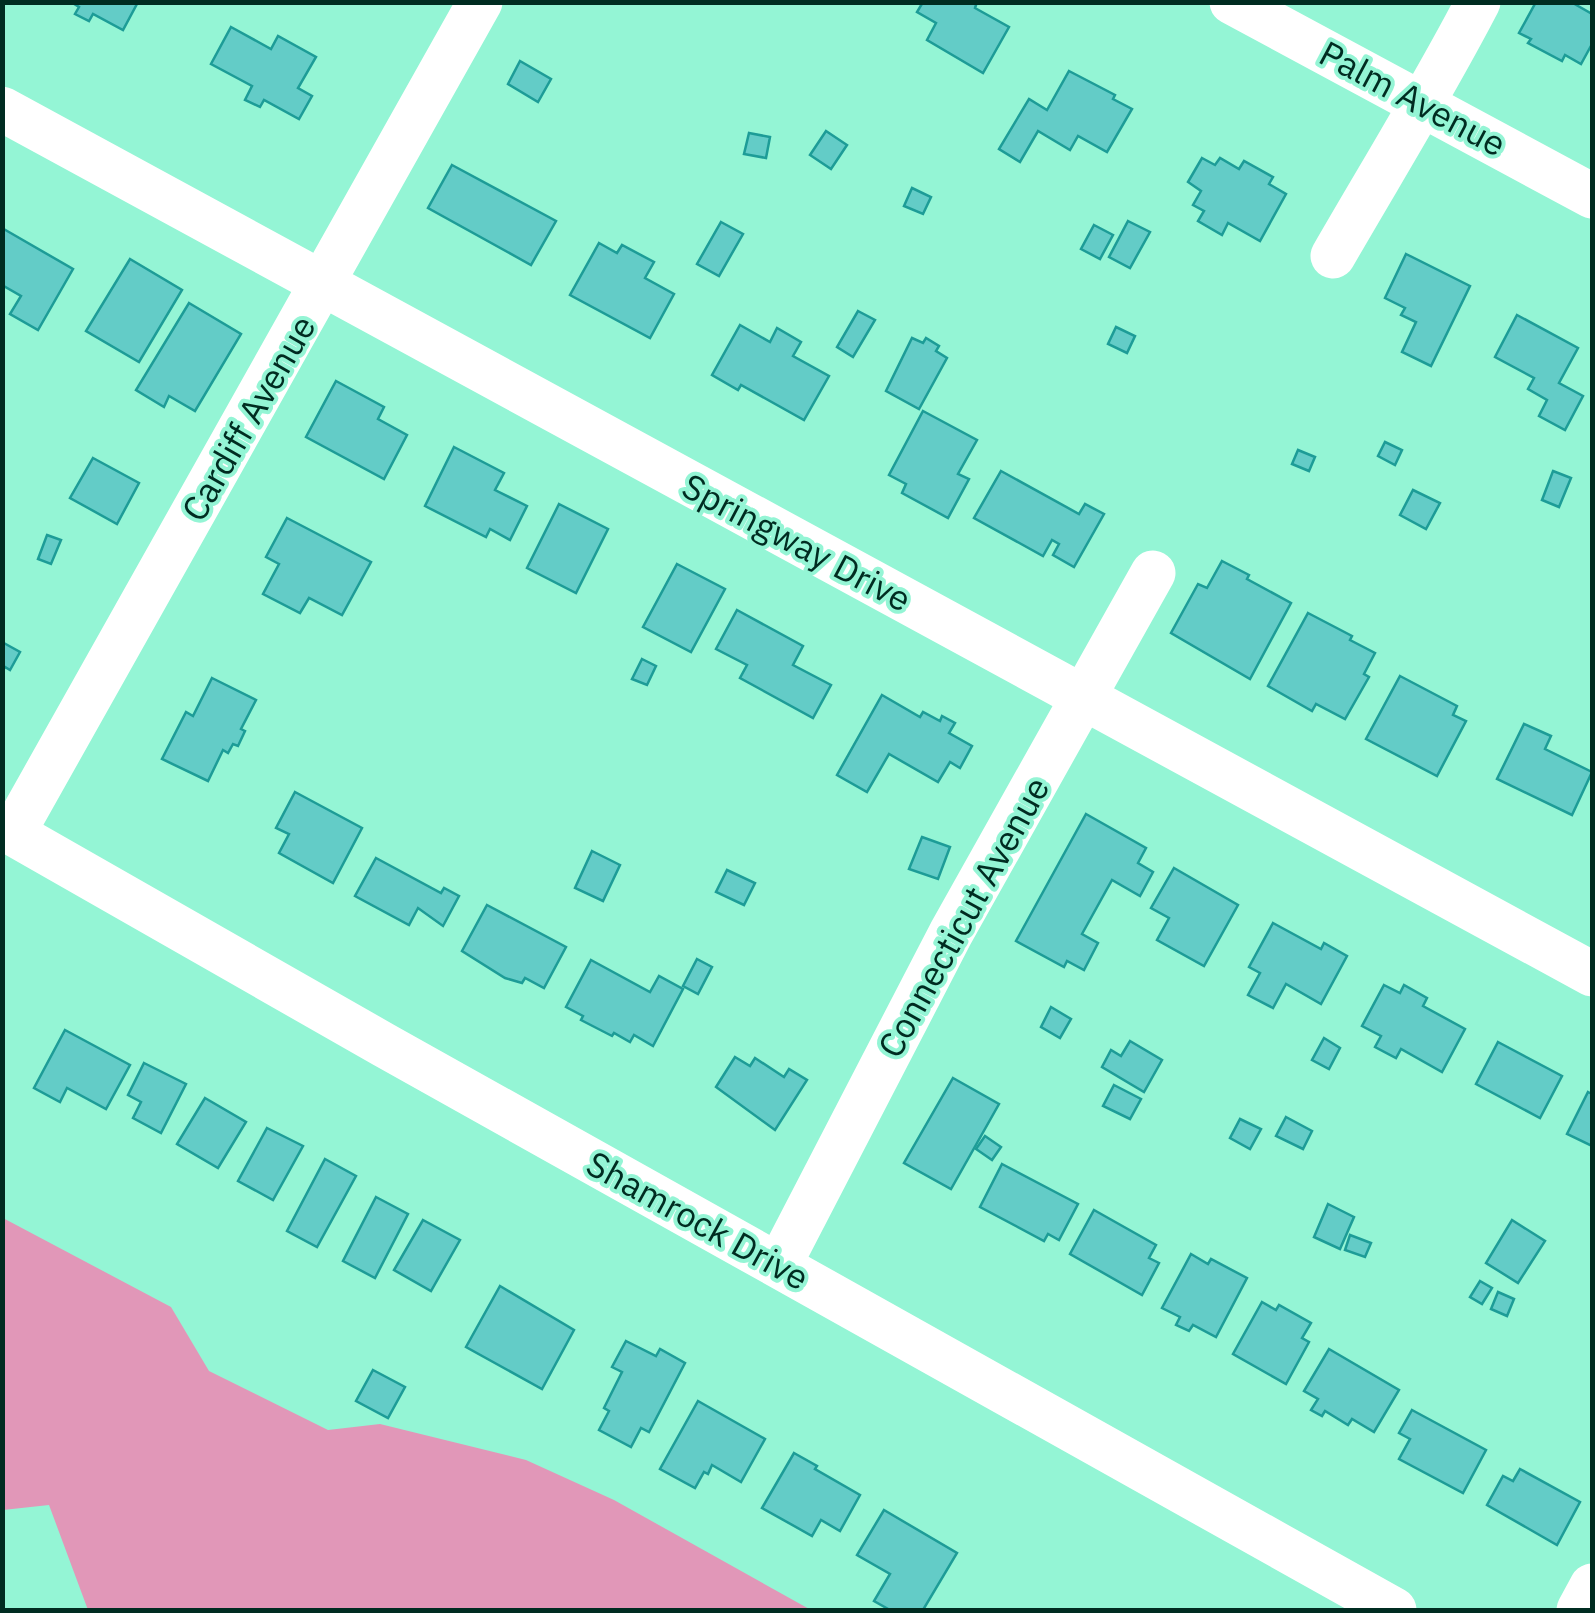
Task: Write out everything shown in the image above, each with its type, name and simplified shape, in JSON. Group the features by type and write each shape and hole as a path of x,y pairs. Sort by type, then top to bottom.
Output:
{"street":[{"name":"Cardiff Avenue","path":"8,830 323,286 480,2"},
{"name":"Palm Avenue","path":"1232,2 1592,196"},
{"path":"1332,256 1424,104 1478,2"},
{"name":"Springway Drive","path":"2,109 1592,974"},
{"name":"Connecticut Avenue","path":"780,1265 951,932 1152,573"},
{"name":"Shamrock Drive","path":"8,830 1394,1610"},
{"path":"1579,1610 1592,1586"}],"shaded area":[{"path":"3,1218 171,1307 209,1371 328,1430 380,1424 526,1460 614,1500 811,1610 88,1610 49,1505 3,1510"}],"building":[{"path":"71,2 138,2 123,30 93,14 89,21 75,14 79,7"},
{"path":"923,2 977,2 975,8 1009,27 983,73 927,40 936,23 917,12"},
{"path":"1536,2 1571,2 1592,14 1592,44 1581,64 1565,55 1562,61 1528,43 1531,39 1519,33"},
{"path":"231,27 271,49 278,36 316,57 298,88 312,96 299,119 264,100 260,107 245,100 252,86 211,64"},
{"path":"520,61 551,79 538,102 508,84"},
{"path":"1069,71 1115,95 1113,99 1132,109 1107,152 1078,136 1070,150 1038,131 1020,162 999,149 1029,99 1047,110"},
{"path":"826,131 847,145 831,169 810,155"},
{"path":"749,133 770,137 766,158 744,154"},
{"path":"1202,158 1215,165 1220,158 1239,169 1244,161 1273,177 1269,184 1286,194 1260,241 1228,223 1222,235 1198,221 1204,211 1193,205 1201,191 1188,182"},
{"path":"452,165 556,221 531,265 428,208"},
{"path":"912,188 931,197 923,214 904,206"},
{"path":"1128,221 1150,232 1130,268 1109,257"},
{"path":"721,222 743,234 719,276 697,264"},
{"path":"1094,225 1113,235 1100,259 1081,249"},
{"path":"2,228 73,269 38,330 10,314 21,296 2,285"},
{"path":"599,243 617,253 622,245 654,262 645,278 674,294 650,338 570,295"},
{"path":"1406,254 1470,286 1431,366 1402,352 1416,322 1401,315 1405,308 1385,298"},
{"path":"130,259 182,290 139,362 86,331"},
{"path":"189,303 241,334 195,411 169,396 164,407 136,390"},
{"path":"858,311 875,320 853,357 837,347"},
{"path":"1517,315 1578,348 1559,383 1583,396 1565,430 1539,416 1547,400 1528,389 1534,378 1495,357"},
{"path":"740,325 770,342 777,328 801,342 793,356 829,376 804,420 741,385 738,390 712,375"},
{"path":"1116,327 1135,336 1127,353 1108,344"},
{"path":"912,338 923,343 926,338 939,346 936,351 947,358 919,409 886,391"},
{"path":"336,381 384,407 378,419 407,435 384,479 306,437"},
{"path":"923,411 977,440 958,474 969,479 948,518 902,493 906,484 889,475"},
{"path":"1385,442 1402,450 1395,465 1378,456"},
{"path":"454,447 504,473 495,490 527,506 510,540 490,529 486,537 425,506"},
{"path":"1298,450 1315,457 1309,471 1292,464"},
{"path":"93,458 139,483 117,524 70,498"},
{"path":"1001,471 1079,514 1085,504 1104,514 1074,567 1053,555 1059,544 1052,540 1043,556 974,518"},
{"path":"1553,471 1571,478 1559,507 1542,500"},
{"path":"1413,490 1440,503 1426,529 1400,515"},
{"path":"559,504 608,529 576,593 527,568"},
{"path":"287,518 371,562 342,615 309,598 300,613 263,594 279,564 266,557"},
{"path":"47,535 61,540 51,564 38,559"},
{"path":"1222,561 1291,603 1250,679 1171,633 1198,584 1207,588"},
{"path":"677,564 725,589 691,652 643,627"},
{"path":"737,610 803,646 793,665 831,685 813,718 740,678 747,665 716,649"},
{"path":"1308,613 1375,653 1364,674 1369,677 1345,719 1316,704 1312,711 1268,686"},
{"path":"2,642 20,652 10,670 5,667 2,672"},
{"path":"642,659 656,666 647,685 632,679"},
{"path":"1400,676 1457,706 1453,715 1466,721 1437,776 1366,739"},
{"path":"212,678 256,700 241,729 245,731 238,746 233,744 228,753 223,750 208,781 162,759 186,712 193,716"},
{"path":"882,695 920,717 923,712 955,723 949,733 972,746 960,768 950,762 938,782 889,754 867,792 837,775"},
{"path":"1524,724 1551,736 1545,749 1592,772 1572,815 1497,779"},
{"path":"295,792 362,828 333,883 279,853 289,834 276,828"},
{"path":"1086,814 1146,848 1138,863 1153,872 1140,896 1112,880 1082,934 1098,943 1084,970 1067,961 1064,967 1016,941"},
{"path":"922,837 950,847 938,879 909,869"},
{"path":"592,851 620,865 603,901 575,888"},
{"path":"376,858 441,893 444,888 459,896 443,926 418,908 409,925 355,896"},
{"path":"1174,868 1238,905 1204,966 1157,940 1169,918 1151,908"},
{"path":"727,870 755,883 744,905 716,892"},
{"path":"487,905 566,947 544,988 525,978 522,983 505,978 462,951"},
{"path":"1273,923 1321,949 1324,943 1347,956 1321,1004 1286,984 1273,1008 1248,995 1260,973 1249,967"},
{"path":"697,959 712,967 698,994 683,986"},
{"path":"591,960 650,992 659,976 683,989 653,1046 634,1035 630,1042 614,1033 612,1036 566,1007"},
{"path":"1384,985 1400,993 1404,985 1427,998 1423,1006 1465,1029 1442,1072 1401,1049 1396,1058 1375,1047 1381,1036 1362,1026"},
{"path":"1051,1007 1071,1019 1060,1038 1041,1027"},
{"path":"65,1030 130,1065 106,1109 67,1088 60,1102 34,1088"},
{"path":"1324,1038 1340,1048 1329,1069 1312,1060"},
{"path":"1130,1041 1162,1060 1144,1092 1102,1067 1111,1050 1121,1056"},
{"path":"1498,1042 1562,1076 1540,1118 1476,1084"},
{"path":"735,1057 750,1066 755,1058 784,1077 789,1069 807,1080 775,1130 716,1087"},
{"path":"144,1063 186,1084 161,1133 133,1118 141,1102 128,1095"},
{"path":"953,1078 999,1104 951,1189 904,1163"},
{"path":"1114,1085 1141,1099 1130,1119 1103,1106"},
{"path":"1588,1092 1592,1094 1592,1146 1567,1134"},
{"path":"205,1098 246,1122 218,1168 177,1144"},
{"path":"1286,1117 1312,1131 1303,1149 1276,1136"},
{"path":"1240,1119 1261,1129 1250,1149 1230,1138"},
{"path":"267,1128 303,1146 273,1200 238,1181"},
{"path":"985,1136 1001,1147 992,1160 976,1149"},
{"path":"325,1159 356,1176 317,1247 287,1231"},
{"path":"1002,1164 1078,1204 1059,1240 1048,1234 1044,1241 980,1207"},
{"path":"376,1197 408,1214 375,1278 343,1261"},
{"path":"1328,1204 1354,1217 1340,1249 1314,1237"},
{"path":"1094,1210 1156,1245 1149,1258 1159,1263 1142,1295 1070,1254"},
{"path":"423,1220 460,1240 431,1291 394,1270"},
{"path":"1512,1220 1545,1241 1518,1283 1486,1263"},
{"path":"1350,1235 1371,1243 1365,1257 1345,1250"},
{"path":"1191,1254 1208,1264 1211,1259 1247,1278 1216,1337 1193,1325 1189,1331 1176,1325 1180,1317 1162,1308"},
{"path":"1480,1281 1492,1288 1482,1304 1470,1297"},
{"path":"500,1286 574,1330 542,1389 466,1347"},
{"path":"1498,1292 1514,1299 1507,1316 1491,1309"},
{"path":"1262,1302 1276,1310 1279,1305 1311,1323 1302,1338 1309,1342 1286,1384 1233,1354"},
{"path":"626,1341 656,1356 660,1349 685,1363 649,1432 641,1428 631,1447 599,1430 609,1411 604,1408 622,1372 612,1367"},
{"path":"1329,1349 1399,1390 1374,1432 1352,1419 1348,1425 1325,1411 1322,1416 1311,1410 1318,1399 1304,1391"},
{"path":"373,1370 405,1387 388,1418 356,1401"},
{"path":"698,1401 765,1439 741,1482 712,1465 695,1488 660,1469"},
{"path":"1412,1410 1486,1450 1463,1493 1399,1459 1410,1439 1399,1433"},
{"path":"794,1453 860,1495 840,1531 821,1520 812,1536 762,1508"},
{"path":"1520,1469 1580,1502 1557,1545 1487,1505 1503,1476 1513,1481"},
{"path":"884,1510 957,1553 923,1610 890,1610 874,1601 890,1574 857,1555"}]}
